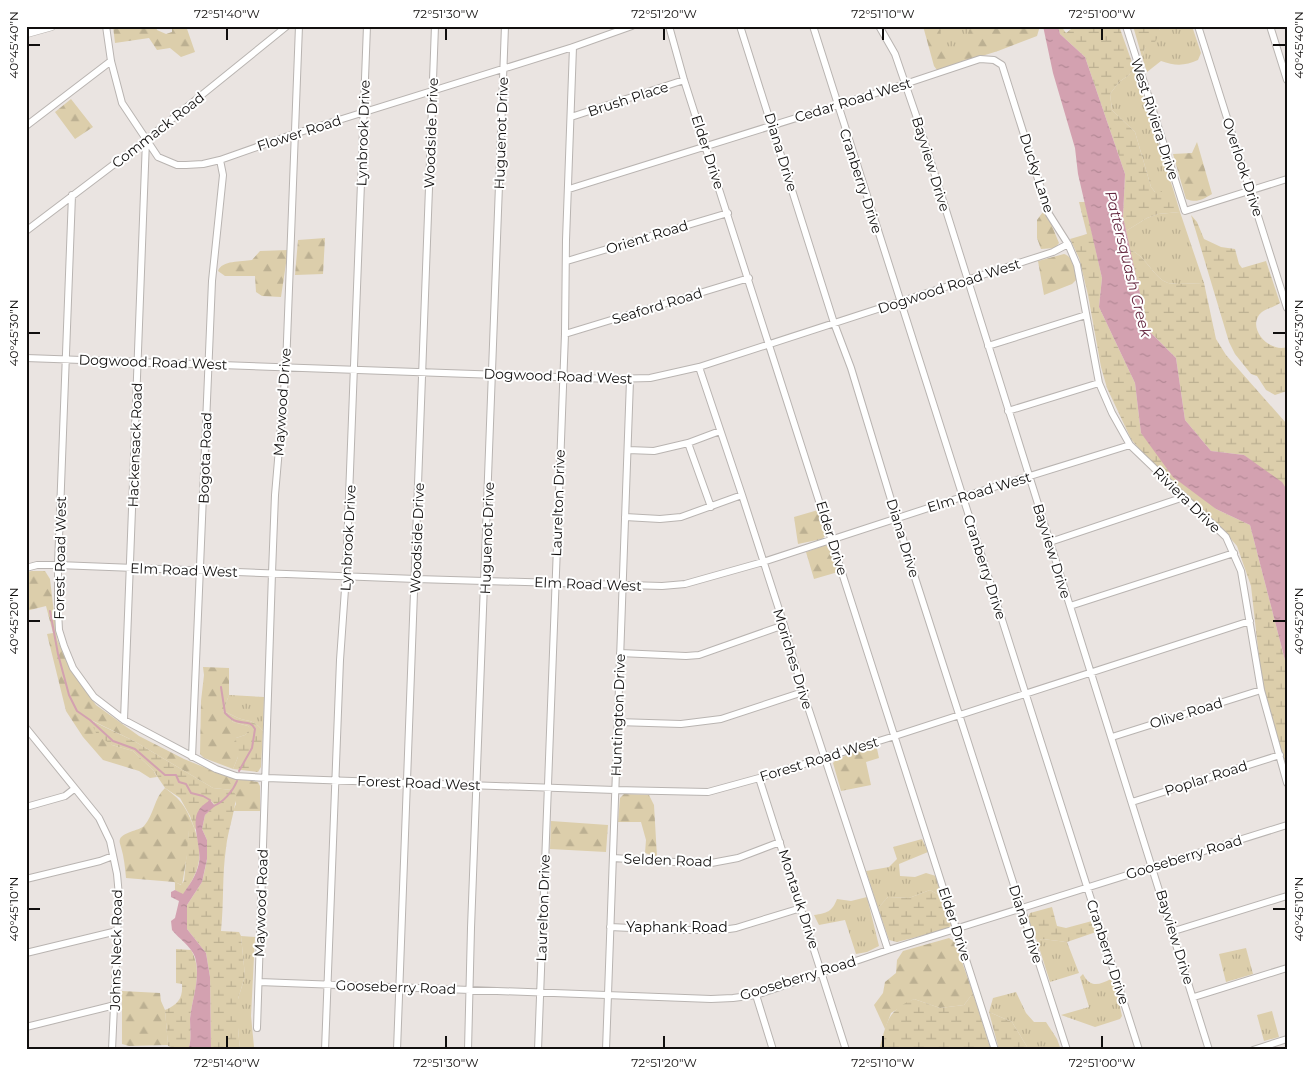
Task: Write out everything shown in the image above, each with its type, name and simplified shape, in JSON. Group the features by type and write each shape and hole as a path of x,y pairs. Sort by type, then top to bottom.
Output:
{"main road":[{"path":"27,33 51,26"}],"street":[{"name":"Flower Road","path":"106,26 111,61 122,103 158,157 177,165 203,164 220,160 294,134 574,47 632,26"},
{"name":"Commack Road","path":"26,231 146,140 288,26"},
{"name":"Maywood Drive","path":"266,778 272,574 276,487 286,368 299,26"},
{"name":"Lynbrook Drive","path":"325,1050 340,660 346,575 367,26"},
{"name":"Woodside Drive","path":"397,1050 436,26"},
{"name":"Huguenot Drive","path":"468,1050 505,26"},
{"name":"Elder Drive","path":"669,26 684,80 995,1050"},
{"name":"Diana Drive","path":"740,26 834,323 851,368 1066,1050"},
{"name":"Cranberry Drive","path":"813,26 1139,1050"},
{"name":"Bayview Drive","path":"878,26 895,54 905,84 1210,1050"},
{"name":"West Riviera Drive","path":"1126,26 1185,211 1250,190"},
{"name":"Overlook Drive","path":"1198,26 1287,308"},
{"path":"1270,26 1287,80"},
{"name":"Laurelton Drive","path":"538,1050 574,47"},
{"name":"Cedar Road West","path":"569,189 707,147 980,59 994,60"},
{"name":"Ducky Lane","path":"994,60 1002,65 1007,77 1050,214 1068,244 1077,265 1086,316"},
{"path":"26,126 111,61"},
{"name":"Brush Place","path":"571,117 684,80"},
{"name":"Hackensack Road","path":"124,720 146,140"},
{"name":"Bogota Road","path":"192,757 212,281 223,175 220,160"},
{"path":"1250,190 1287,179"},
{"name":"Forest Road West","path":"72,196 58,565 58,611 64,646 73,668 94,697 124,720 216,769 236,776 266,778 708,792 895,736 1250,621"},
{"name":"Orient Road","path":"567,262 728,213"},
{"name":"Dogwood Road West","path":"26,358 630,380 650,378 699,367 1053,252 1068,244"},
{"name":"Seaford Road","path":"565,334 749,278"},
{"path":"988,346 1086,316"},
{"name":"Riviera Drive","path":"1086,316 1099,383 1112,413 1130,445 1226,537 1242,571 1261,690 1287,783"},
{"name":"Moriches Drive","path":"699,367 888,950"},
{"name":"Huntington Drive","path":"606,1050 630,380"},
{"path":"1008,411 1099,383"},
{"path":"628,450 654,451 688,443 720,431"},
{"path":"688,443 711,508"},
{"name":"Elm Road West","path":"26,568 37,565 58,565 623,586 685,584 763,562 1130,445"},
{"path":"625,517 670,519 681,517 711,508 742,495"},
{"path":"1050,542 1184,497"},
{"path":"1070,606 1234,553"},
{"path":"620,653 686,656 699,654 784,625"},
{"name":"Olive Road","path":"1112,737 1261,690"},
{"path":"618,722 681,724 721,719 803,692"},
{"name":"Johns Neck Road","path":"27,731 99,818 110,841 119,896 112,1050"},
{"name":"Poplar Road","path":"1132,802 1280,755"},
{"name":"Maywood Road","path":"257,1028 266,778"},
{"name":"Montauk Drive","path":"758,778 846,1050"},
{"path":"26,806 65,796 74,788"},
{"name":"Gooseberry Road","path":"259,982 711,999 756,995 888,950 1287,825"},
{"name":"Selden Road","path":"613,858 706,864 738,858 780,842"},
{"path":"26,879 113,856"},
{"path":"1174,931 1287,896"},
{"name":"Yaphank Road","path":"610,926 722,930 736,928 801,908"},
{"path":"26,953 117,931"},
{"path":"1194,998 1287,968"},
{"path":"756,995 773,1050"},
{"path":"26,1027 114,1004"},
{"path":"1253,1050 1287,1039"}],"green space":[{"path":"113,26 156,26 157,30 166,34 172,32 172,26 186,26 195,52 181,57 170,48 157,50 149,38 115,43"},
{"path":"923,26 940,26 941,36 949,51 958,54 966,48 966,39 970,29 978,26 1040,26 1037,36 998,51 937,70 934,66"},
{"path":"926,26 1019,26 938,68"},
{"path":"1058,26 1061,26 1066,33 1075,26 1119,26 1134,68 1129,75 1119,82 1110,94 1112,110 1135,132 1151,187 1155,192 1174,192 1180,212 1158,214 1147,218 1126,231 1123,217 1125,174 1085,57 1060,34"},
{"path":"1133,26 1158,26 1160,28 1156,41 1145,48 1142,57"},
{"path":"1158,26 1192,26 1201,53 1198,60 1180,65 1161,61 1147,72 1142,57 1145,48 1160,29"},
{"path":"1134,68 1174,192 1155,192 1151,187 1135,132 1112,110 1110,94 1119,82 1129,75"},
{"path":"71,99 93,127 75,139 55,112"},
{"path":"1197,142 1212,194 1193,201 1186,199 1173,154 1192,153"},
{"path":"1079,202 1085,202 1102,278 1099,307 1135,383 1141,433 1216,509 1250,525 1287,668 1287,771 1269,714 1260,666 1251,586 1237,546 1216,522 1158,472 1131,439 1107,388 1079,258 1070,239 1087,234"},
{"path":"1045,209 1059,243 1055,248 1041,249 1037,238 1037,220"},
{"path":"1180,212 1204,283 1168,283 1162,280 1141,257 1130,250 1126,231 1147,218 1158,214"},
{"path":"1191,215 1197,222 1204,239 1221,247 1235,249 1242,268 1266,261 1280,303 1259,315 1256,321 1256,328 1268,344 1274,347 1287,347 1287,391 1275,395 1266,390 1257,376 1251,374 1235,354 1229,342"},
{"path":"325,238 323,274 295,275 298,240"},
{"path":"288,250 281,297 262,296 256,292 255,276 225,276 218,271 220,267 228,263 252,260 260,251"},
{"path":"1130,250 1141,257 1162,280 1168,283 1204,283 1216,339 1226,355 1286,423 1287,490 1244,455 1211,451 1185,420 1176,358 1148,330"},
{"path":"1064,254 1072,261 1078,278 1072,284 1044,295 1038,261"},
{"path":"818,510 826,535 822,539 798,544 794,517"},
{"path":"826,545 833,550 838,572 814,579 806,552"},
{"path":"45,571 50,579 57,639 72,672 96,705 139,736 184,759 228,777 258,782 260,786 260,811 233,811 236,804 232,790 213,788 134,741 91,720 112,745 133,751 153,770 157,777 150,778 139,771 103,760 83,737 66,711 47,634 53,633 46,606 26,611 26,572"},
{"path":"203,667 229,668 229,695 223,711 233,722 248,726 251,729 245,735 236,738 238,757 233,769 204,758 200,754"},
{"path":"229,695 264,697 263,731 255,723 223,711"},
{"path":"223,711 255,723 263,731 261,767 258,772 233,769 238,757 231,749 236,738 245,735 250,729 248,726 233,722"},
{"path":"90,720 134,741 213,788 232,790 236,795 225,858 221,931 239,932 241,936 245,976 238,999 240,1050 211,1050 210,977 206,953 187,929 187,905 202,882 207,860 207,840 202,829 205,815 215,805 210,800 195,830 180,798 165,788 153,770 133,751 112,745 97,735"},
{"path":"876,744 879,758 866,762 871,785 841,791 833,763 837,759"},
{"path":"165,788 184,806 195,830 189,830 182,885 174,882 126,878 120,839 124,835 144,826 158,797"},
{"path":"624,794 649,795 654,805 657,857 645,853 646,840 641,822 618,822 620,798"},
{"path":"551,821 608,825 606,852 550,849"},
{"path":"189,830 195,830 199,849 198,864 193,879 183,895 175,890 175,882 181,885 184,881"},
{"path":"922,839 928,852 899,864 900,876 915,877 926,873 936,876 942,897 930,890 909,898 888,897 878,908 866,871 889,867 897,859 893,847"},
{"path":"930,890 942,897 952,924 948,929 897,942 889,940 878,908 888,897 909,898"},
{"path":"867,897 879,946 867,952 856,954 845,920 819,925 814,915 829,911 837,899 851,901"},
{"path":"1052,907 1057,926 1066,928 1092,921 1096,932 1067,942 1042,939 1037,941 1028,918 1030,913"},
{"path":"241,936 255,937 251,1016 254,1047 256,1050 240,1050 238,999 245,976"},
{"path":"949,938 955,942 973,993 964,1005 940,1008 914,999 891,1013 885,1029 874,1005 883,993 885,982 896,973 897,960 903,951"},
{"path":"1042,939 1067,942 1079,973 1050,982 1037,941"},
{"path":"1246,948 1253,974 1226,982 1219,954"},
{"path":"176,949 191,950 197,967 188,1050 171,1050 171,1047 168,1046 165,1010 179,1000 182,989 182,984 176,983"},
{"path":"1083,974 1089,982 1095,984 1111,979 1116,989 1122,1016 1120,1019 1095,1027 1061,1015 1089,1007 1080,977"},
{"path":"122,991 160,993 165,1010 168,1045 129,1046 122,1044"},
{"path":"1016,992 1026,1013 1034,1022 1046,1022 1057,1039 1061,1050 1029,1050 1012,1022 989,1012 993,998"},
{"path":"973,993 991,1050 879,1050 886,1025 898,1008 914,999 940,1008 964,1005"},
{"path":"1272,1011 1279,1037 1264,1041 1257,1015"},
{"path":"989,1012 1012,1022 1029,1050 999,1050"}],"water":[{"name":"Pattersquash Creek","path":"1043,26 1058,26 1060,34 1085,57 1125,174 1123,217 1148,330 1176,358 1185,420 1211,451 1244,455 1282,482 1287,490 1287,668 1250,525 1216,509 1173,477 1141,433 1135,383 1099,307 1102,278 1078,174 1075,148 1053,73"},
{"path":"210,800 215,806 205,815 202,829 207,840 207,859 202,882 187,905 187,929 206,953 210,977 211,1050 188,1050 190,1019 197,980 197,965 191,949 172,930 171,921 175,918 179,901 171,897 171,892 175,890 183,894 196,872 199,863 196,828 197,815 201,807"}],"waterway":[{"path":"50,611 58,654 69,695 77,711 113,741 135,749 165,775 176,775 179,782 186,784 191,793 203,796 210,800 209,802"},
{"path":"221,687 225,713 230,718 239,722 251,724 255,729 252,748 239,771"},
{"path":"213,806 227,796 237,781"}]}
